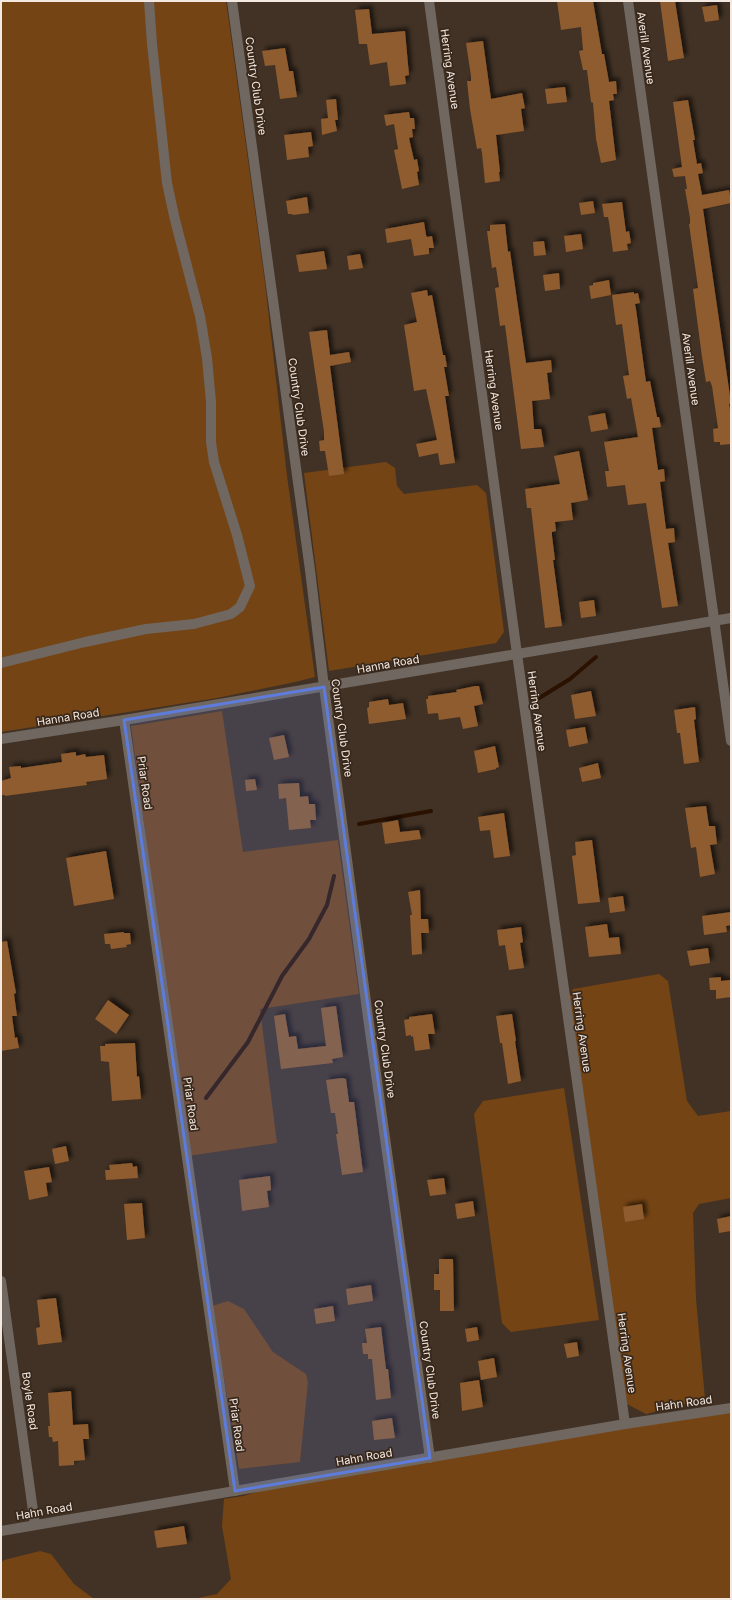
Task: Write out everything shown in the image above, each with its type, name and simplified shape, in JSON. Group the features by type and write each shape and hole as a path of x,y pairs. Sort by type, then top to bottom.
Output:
{"street":[{"path":"1,663 85,642 146,629 194,624 231,614 240,607 250,589 237,535 220,484 211,442 211,402 207,358 200,316 175,220 168,183 152,44 149,1"},
{"name":"Country Club Drive","path":"232,1 310,570 324,687 430,1458"},
{"name":"Herring Avenue","path":"428,1 624,1424"},
{"name":"Averill Avenue","path":"628,1 731,741"},
{"name":"Hanna Road","path":"1,739 324,687 731,618"},
{"name":"Priar Road","path":"124,720 235,1491"},
{"name":"Boyle Road","path":"1,1281 34,1525"},
{"name":"Hahn Road","path":"1,1531 624,1424 731,1408"}],"highlighted area":[{"path":"324,687 430,1458 235,1491 124,720"}],"shaded area":[{"path":"1,1 226,1 265,283 287,476 315,677 217,698 1,732"},
{"path":"386,462 395,468 397,486 404,494 477,485 486,493 504,632 496,643 329,671 304,473"},
{"path":"222,711 243,852 338,840 359,994 260,1009 277,1143 188,1156 131,726"},
{"path":"659,974 668,981 687,1101 698,1116 731,1111 731,1198 699,1204 693,1213 696,1299 705,1399 646,1414 625,1403 569,999 573,989"},
{"path":"564,1088 599,1320 511,1332 502,1323 474,1114 483,1101"},
{"path":"228,1301 244,1309 273,1352 306,1374 308,1382 300,1462 239,1469 212,1306"},
{"path":"731,1405 731,1599 193,1599 217,1594 231,1579 222,1526 224,1499 243,1496 306,1478"},
{"path":"40,1551 51,1554 74,1584 94,1599 1,1599 1,1563 4,1560"}],"building":[{"path":"557,1 593,1 602,54 604,54 609,82 616,81 617,94 613,94 614,100 609,101 616,160 601,163 596,139 593,103 591,102 587,70 583,70 579,51 583,50 581,27 561,30"},
{"path":"660,1 675,1 684,58 668,61"},
{"path":"717,5 719,20 705,22 702,7"},
{"path":"369,9 372,34 405,31 409,75 405,76 406,84 390,86 387,62 370,65 367,44 359,44 355,10"},
{"path":"483,41 491,99 522,93 525,108 521,109 524,131 496,135 500,181 485,183 481,148 477,149 470,109 467,81 471,81 471,76 466,43"},
{"path":"285,48 289,71 293,71 297,97 280,99 275,65 265,66 262,51"},
{"path":"565,87 567,102 547,104 545,89"},
{"path":"336,99 338,120 335,120 337,131 322,135 321,119 328,118 326,100"},
{"path":"688,100 695,140 693,140 697,164 701,163 703,173 698,174 702,195 729,190 731,200 731,203 703,209 731,403 729,404 731,415 731,444 720,445 720,442 714,442 713,429 718,428 712,386 710,381 706,382 693,289 698,288 689,224 690,218 685,189 687,189 685,176 674,177 672,169 682,167 673,102"},
{"path":"409,112 410,118 414,118 415,129 412,129 413,137 409,138 414,160 417,159 419,185 402,189 394,150 398,149 394,124 386,126 384,115"},
{"path":"311,132 313,146 308,147 309,157 287,160 284,135"},
{"path":"307,197 309,213 293,215 288,214 286,201"},
{"path":"593,201 595,213 581,215 579,203"},
{"path":"622,202 626,232 629,231 631,243 627,244 628,250 613,252 608,217 604,217 602,204"},
{"path":"424,222 426,235 427,237 432,236 434,248 429,248 429,254 414,256 411,239 387,243 385,229"},
{"path":"505,224 508,252 510,251 526,363 551,360 552,372 547,373 550,399 532,401 534,429 541,429 544,447 521,449 505,325 500,326 495,288 499,287 496,267 492,268 487,231 490,231 490,225"},
{"path":"581,234 583,249 566,252 564,236"},
{"path":"544,241 546,255 534,256 533,242"},
{"path":"324,251 327,269 299,272 296,255"},
{"path":"360,254 363,268 349,270 347,256"},
{"path":"559,273 560,289 545,291 543,275"},
{"path":"609,280 611,295 591,299 589,286 593,285 593,283"},
{"path":"427,290 428,296 432,295 443,355 445,355 447,367 444,367 449,396 445,396 455,463 440,465 438,453 419,457 416,444 437,440 426,389 414,391 404,325 417,322 411,293"},
{"path":"634,292 634,294 638,293 640,303 635,304 646,382 650,381 657,417 659,417 661,427 652,428 658,470 664,469 665,481 660,482 666,529 674,528 675,542 668,543 678,606 662,608 646,503 628,505 625,485 607,487 605,471 609,471 604,442 638,437 631,398 627,399 623,376 629,375 622,324 616,325 612,295"},
{"path":"327,330 330,355 349,352 351,362 330,366 344,474 329,476 325,451 320,451 319,441 324,440 324,432 309,332"},
{"path":"605,413 608,429 591,432 588,416"},
{"path":"579,451 588,500 571,503 573,520 555,522 556,531 552,532 555,560 553,560 562,626 545,628 531,508 527,508 525,489 560,484 554,456"},
{"path":"594,600 596,616 581,618 579,602"},
{"path":"479,686 483,704 474,706 478,726 463,729 460,717 439,720 438,713 428,714 426,699 428,699 428,696 457,692 456,690"},
{"path":"591,691 596,716 575,719 571,695"},
{"path":"388,699 389,705 403,703 406,719 369,724 367,708 369,707 369,702"},
{"path":"695,707 696,719 694,720 699,762 684,764 680,733 677,733 674,710"},
{"path":"585,727 588,743 569,747 566,730"},
{"path":"284,735 289,757 274,760 269,738"},
{"path":"495,746 499,767 478,773 474,751"},
{"path":"76,752 76,756 85,754 86,757 104,755 107,779 86,782 87,785 5,796 1,795 1,781 11,778 9,767 21,766 21,768 62,762 61,754"},
{"path":"598,763 601,778 582,782 579,768"},
{"path":"255,779 257,790 246,791 245,780"},
{"path":"299,783 300,797 308,796 309,804 315,804 316,820 310,820 311,828 289,830 286,798 279,799 278,784"},
{"path":"706,806 709,826 715,826 717,844 710,845 715,874 700,877 696,847 691,848 685,808"},
{"path":"504,813 510,856 494,858 490,830 480,831 478,817"},
{"path":"398,820 400,832 419,830 421,839 385,844 382,823"},
{"path":"592,840 600,902 578,904 572,856 576,855 575,842"},
{"path":"106,851 114,899 74,906 66,858"},
{"path":"420,890 421,919 428,919 429,933 421,933 422,954 412,955 410,915 412,915 408,892"},
{"path":"623,896 625,911 610,913 608,898"},
{"path":"731,912 731,925 726,926 727,932 704,935 702,916"},
{"path":"607,924 609,938 619,937 621,954 589,957 585,927"},
{"path":"521,927 523,942 520,943 524,968 509,970 505,945 499,946 497,930"},
{"path":"124,932 130,933 131,944 126,945 127,947 111,949 110,944 105,944 104,934"},
{"path":"7,941 16,993 14,994 17,1016 12,1016 15,1038 17,1037 19,1048 1,1051 1,942"},
{"path":"708,948 710,963 690,966 687,951"},
{"path":"721,977 721,981 730,980 731,997 716,999 716,990 710,990 709,978"},
{"path":"108,1000 129,1015 116,1034 95,1019"},
{"path":"336,1006 343,1057 332,1059 333,1063 281,1069 274,1016 285,1014 289,1037 296,1036 298,1049 326,1046 321,1008"},
{"path":"432,1014 435,1034 428,1034 430,1049 415,1051 413,1036 406,1036 404,1020 409,1019 409,1017"},
{"path":"512,1014 521,1081 508,1084 502,1043 500,1043 496,1016"},
{"path":"135,1043 137,1077 139,1076 141,1099 112,1101 109,1062 101,1061 100,1046 105,1046 105,1044"},
{"path":"346,1079 349,1102 354,1102 363,1172 342,1175 336,1134 338,1134 335,1113 331,1113 326,1080"},
{"path":"66,1146 69,1161 55,1164 52,1149"},
{"path":"132,1163 133,1167 137,1166 138,1178 106,1180 105,1170 110,1170 109,1165"},
{"path":"49,1167 52,1182 46,1183 48,1196 29,1200 24,1171"},
{"path":"270,1176 271,1190 267,1191 269,1207 242,1211 239,1180"},
{"path":"444,1178 446,1194 430,1196 427,1180"},
{"path":"473,1201 475,1216 457,1219 455,1204"},
{"path":"142,1203 145,1238 127,1240 124,1204"},
{"path":"642,1204 644,1219 625,1222 623,1207"},
{"path":"731,1216 731,1231 719,1233 717,1219"},
{"path":"439,1259 453,1259 454,1311 440,1311 440,1290 434,1290 434,1274 439,1274"},
{"path":"371,1285 373,1301 348,1305 346,1289"},
{"path":"56,1298 62,1342 38,1345 36,1328 40,1327 37,1300"},
{"path":"333,1306 335,1321 316,1324 314,1309"},
{"path":"381,1327 391,1398 376,1400 372,1359 368,1359 368,1354 363,1354 362,1343 367,1343 365,1329"},
{"path":"477,1327 479,1340 467,1342 465,1329"},
{"path":"577,1342 579,1356 567,1358 564,1344"},
{"path":"494,1358 497,1377 481,1380 478,1361"},
{"path":"479,1380 483,1407 462,1411 460,1383"},
{"path":"71,1391 73,1425 88,1424 89,1439 83,1439 85,1460 74,1461 74,1465 59,1466 58,1441 53,1442 52,1437 49,1437 48,1426 50,1426 48,1393"},
{"path":"392,1418 395,1438 374,1440 372,1421"},
{"path":"184,1526 187,1544 157,1548 154,1531"}],"waterway":[{"path":"536,700 570,679 596,657"},
{"path":"359,824 431,811"},
{"path":"206,1098 248,1042 282,976 309,939 327,905 334,876"}]}
